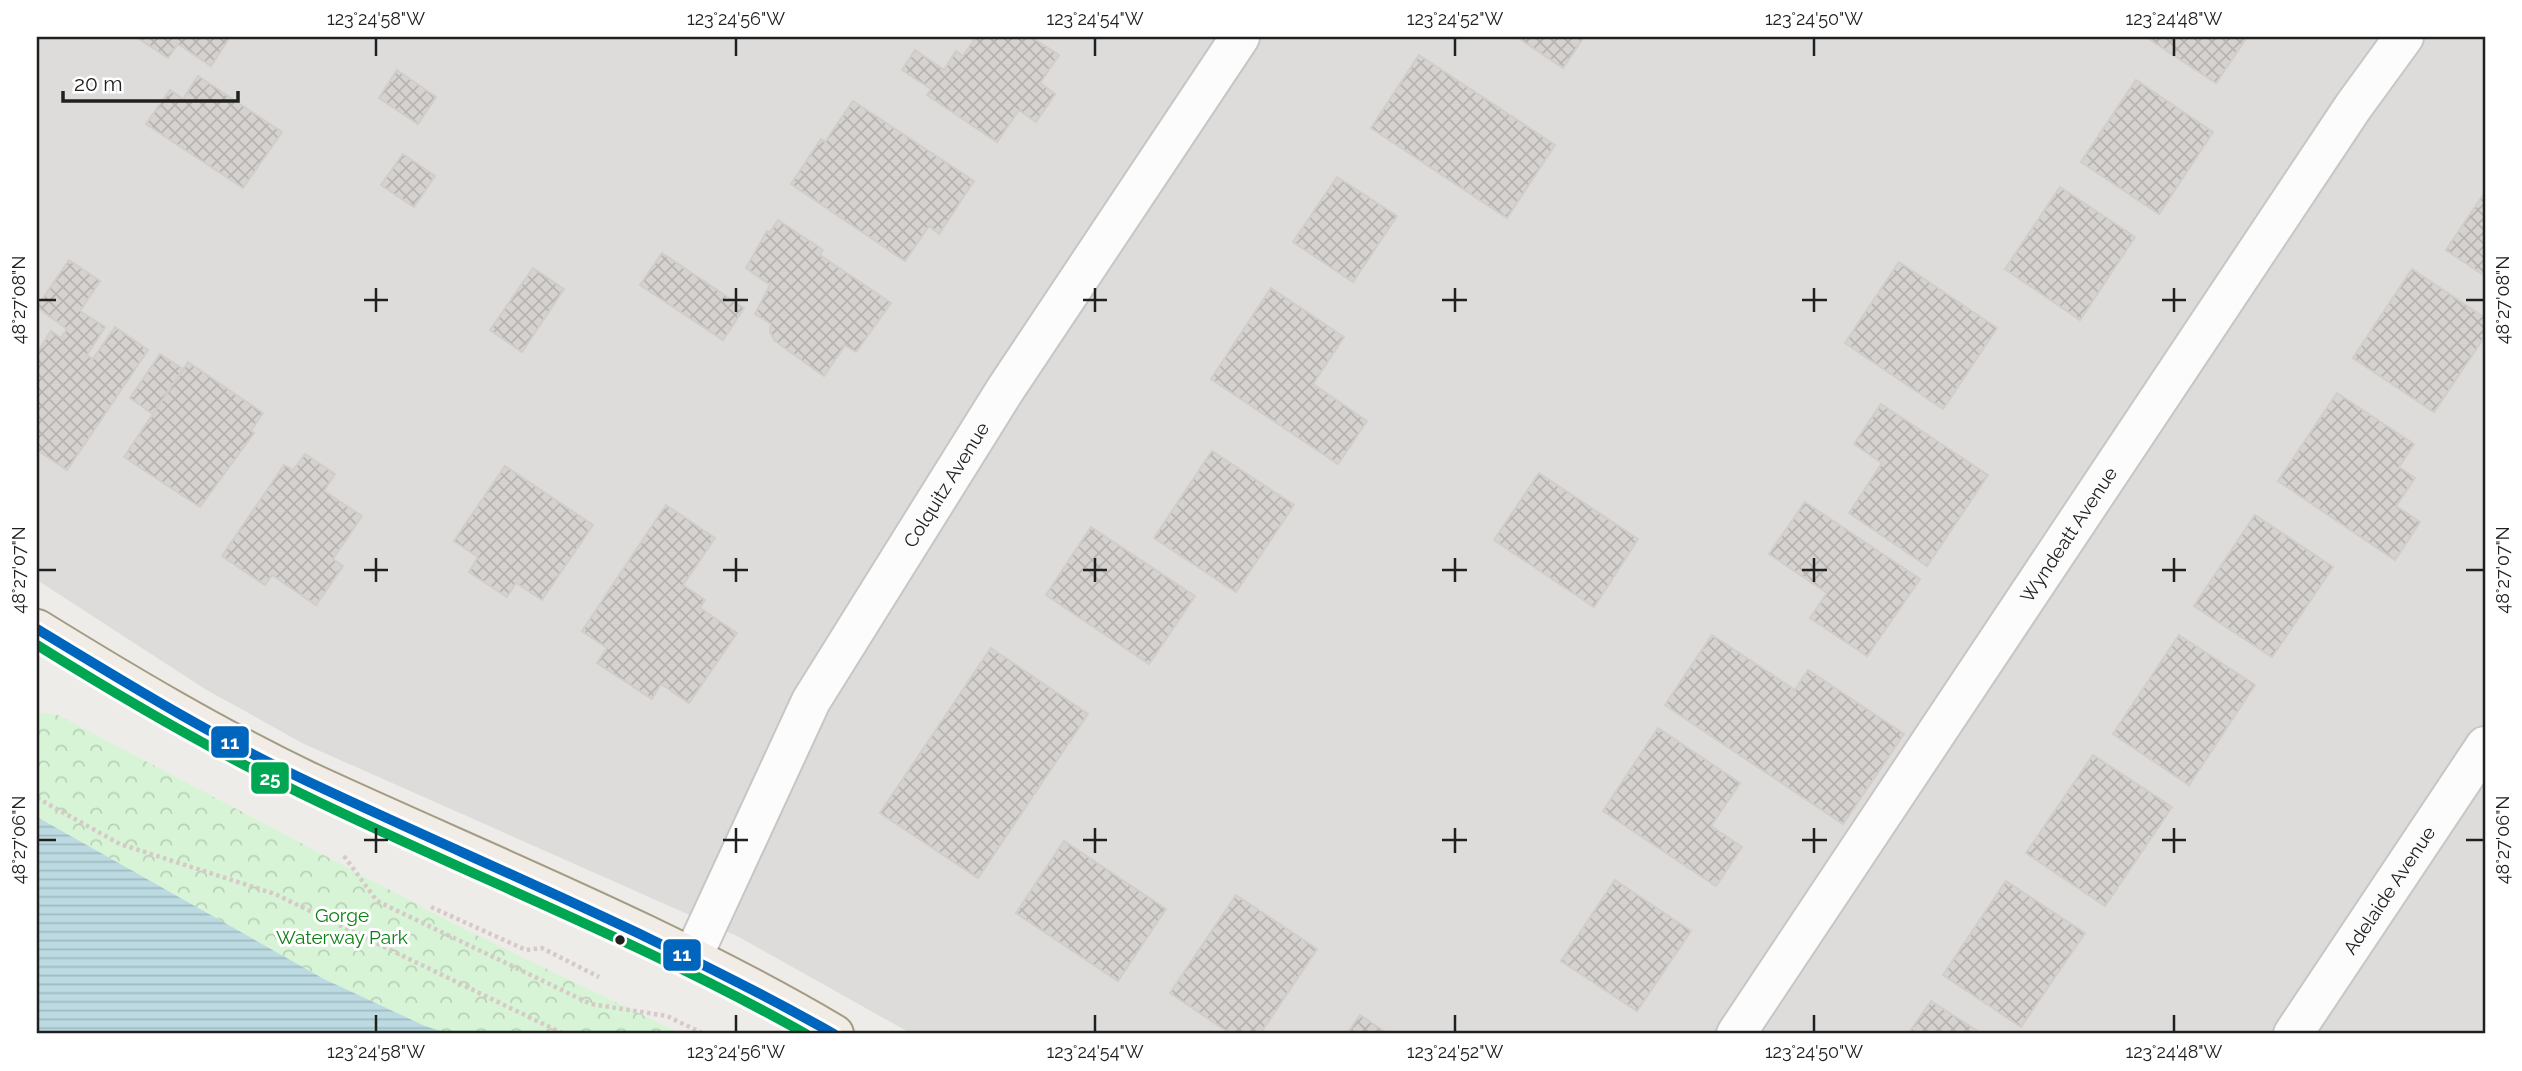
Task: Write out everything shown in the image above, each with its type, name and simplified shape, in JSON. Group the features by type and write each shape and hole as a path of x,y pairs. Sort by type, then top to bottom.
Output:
{"main road":[{"path":"37,629 197,725 307,781 567,896 693,956 834,1034"}],"street":[{"name":"Colquitz Avenue","path":"693,956 811,701 1005,390 1240,37"},
{"name":"Wyndeatt Avenue","path":"1736,1034 2353,107 2404,37"},
{"name":"Adelaide Avenue","path":"2293,1034 2485,746"}],"path":[{"path":"37,798 120,844 275,894 564,1034"},
{"path":"339,849 377,901 591,1004 667,1016 704,1034"},
{"path":"431,907 526,950 542,948 599,977"}],"shaded area":[{"path":"37,37 2485,37 2485,1034 912,1034 737,936 304,744 205,689 37,580"}],"green space":[{"name":"Gorge Waterway Park","path":"37,712 58,715 464,929 682,1034 450,1034 425,1026 324,979 37,817"}],"water":[{"path":"37,817 324,979 425,1026 450,1034 37,1034"}],"building":[{"path":"136,37 230,37 211,66 178,44 168,58"},
{"path":"976,37 1031,37 1059,55 1040,83 1055,94 1036,122 1019,110 997,142 927,95 931,89 902,70 915,50 944,70 956,51 963,56"},
{"path":"1517,37 1584,37 1563,68"},
{"path":"2146,37 2247,37 2216,83"},
{"path":"1419,55 1555,145 1507,218 1371,128"},
{"path":"397,70 436,97 418,124 379,98"},
{"path":"198,76 282,132 243,188 146,124 170,90 183,99"},
{"path":"2136,80 2213,132 2159,214 2081,162"},
{"path":"853,101 974,181 939,234 929,226 905,261 791,184 821,139 825,142"},
{"path":"403,154 435,176 414,207 381,185"},
{"path":"1337,177 1397,216 1353,282 1293,242"},
{"path":"2060,187 2135,237 2080,320 2005,269"},
{"path":"2485,192 2485,276 2446,250"},
{"path":"778,220 823,250 820,255 891,303 856,352 845,345 824,376 775,341 770,332 771,324 755,314 770,285 746,268 767,231 770,232"},
{"path":"662,253 744,308 723,340 640,285"},
{"path":"69,260 100,281 80,311 105,327 87,355 93,359 115,327 148,350 67,470 37,450 37,353 51,331 61,338 67,329 37,307"},
{"path":"1899,262 1997,328 1943,409 1845,343"},
{"path":"533,268 564,289 522,352 490,330"},
{"path":"2412,269 2485,318 2485,336 2434,412 2353,358"},
{"path":"1271,288 1344,337 1313,384 1367,421 1338,464 1211,379"},
{"path":"160,354 183,369 153,414 130,398"},
{"path":"188,362 263,413 251,431 254,433 200,507 124,457"},
{"path":"2337,393 2414,444 2399,467 2415,478 2396,506 2420,522 2395,560 2278,481"},
{"path":"1881,404 1988,475 1927,566 1849,513 1882,463 1854,444"},
{"path":"1212,451 1294,505 1236,592 1154,538"},
{"path":"305,454 335,474 324,491 362,516 333,559 343,566 316,605 272,575 265,585 222,556 284,465 293,470"},
{"path":"505,466 593,525 542,600 516,583 507,597 469,572 478,557 454,541"},
{"path":"1539,473 1638,539 1594,607 1494,540"},
{"path":"1805,502 1920,579 1867,656 1810,618 1827,593 1769,554"},
{"path":"666,505 715,538 683,585 705,600 700,608 737,633 689,703 661,684 652,699 597,663 607,648 582,631"},
{"path":"2255,515 2333,567 2272,657 2194,606"},
{"path":"1091,527 1195,596 1149,664 1046,595"},
{"path":"1712,635 1795,690 1808,670 1904,734 1843,824 1665,705"},
{"path":"2179,635 2255,685 2189,785 2113,734"},
{"path":"991,648 1088,714 978,878 880,813"},
{"path":"1658,728 1740,783 1711,826 1742,847 1716,886 1603,811"},
{"path":"2093,755 2172,807 2105,906 2026,853"},
{"path":"1064,841 1166,909 1118,981 1016,913"},
{"path":"1615,880 1691,931 1637,1011 1561,961"},
{"path":"2006,881 2085,933 2021,1027 1943,975"},
{"path":"1236,895 1317,949 1260,1034 1231,1034 1170,993"},
{"path":"1931,1001 1982,1034 1908,1034"},
{"path":"1360,1015 1388,1034 1347,1034"}],"transit line":[{"name":"11","path":"37,629 171,709 274,765 640,934 834,1034"},
{"name":"25","path":"37,645 232,759 363,823 682,969 806,1034"}]}
